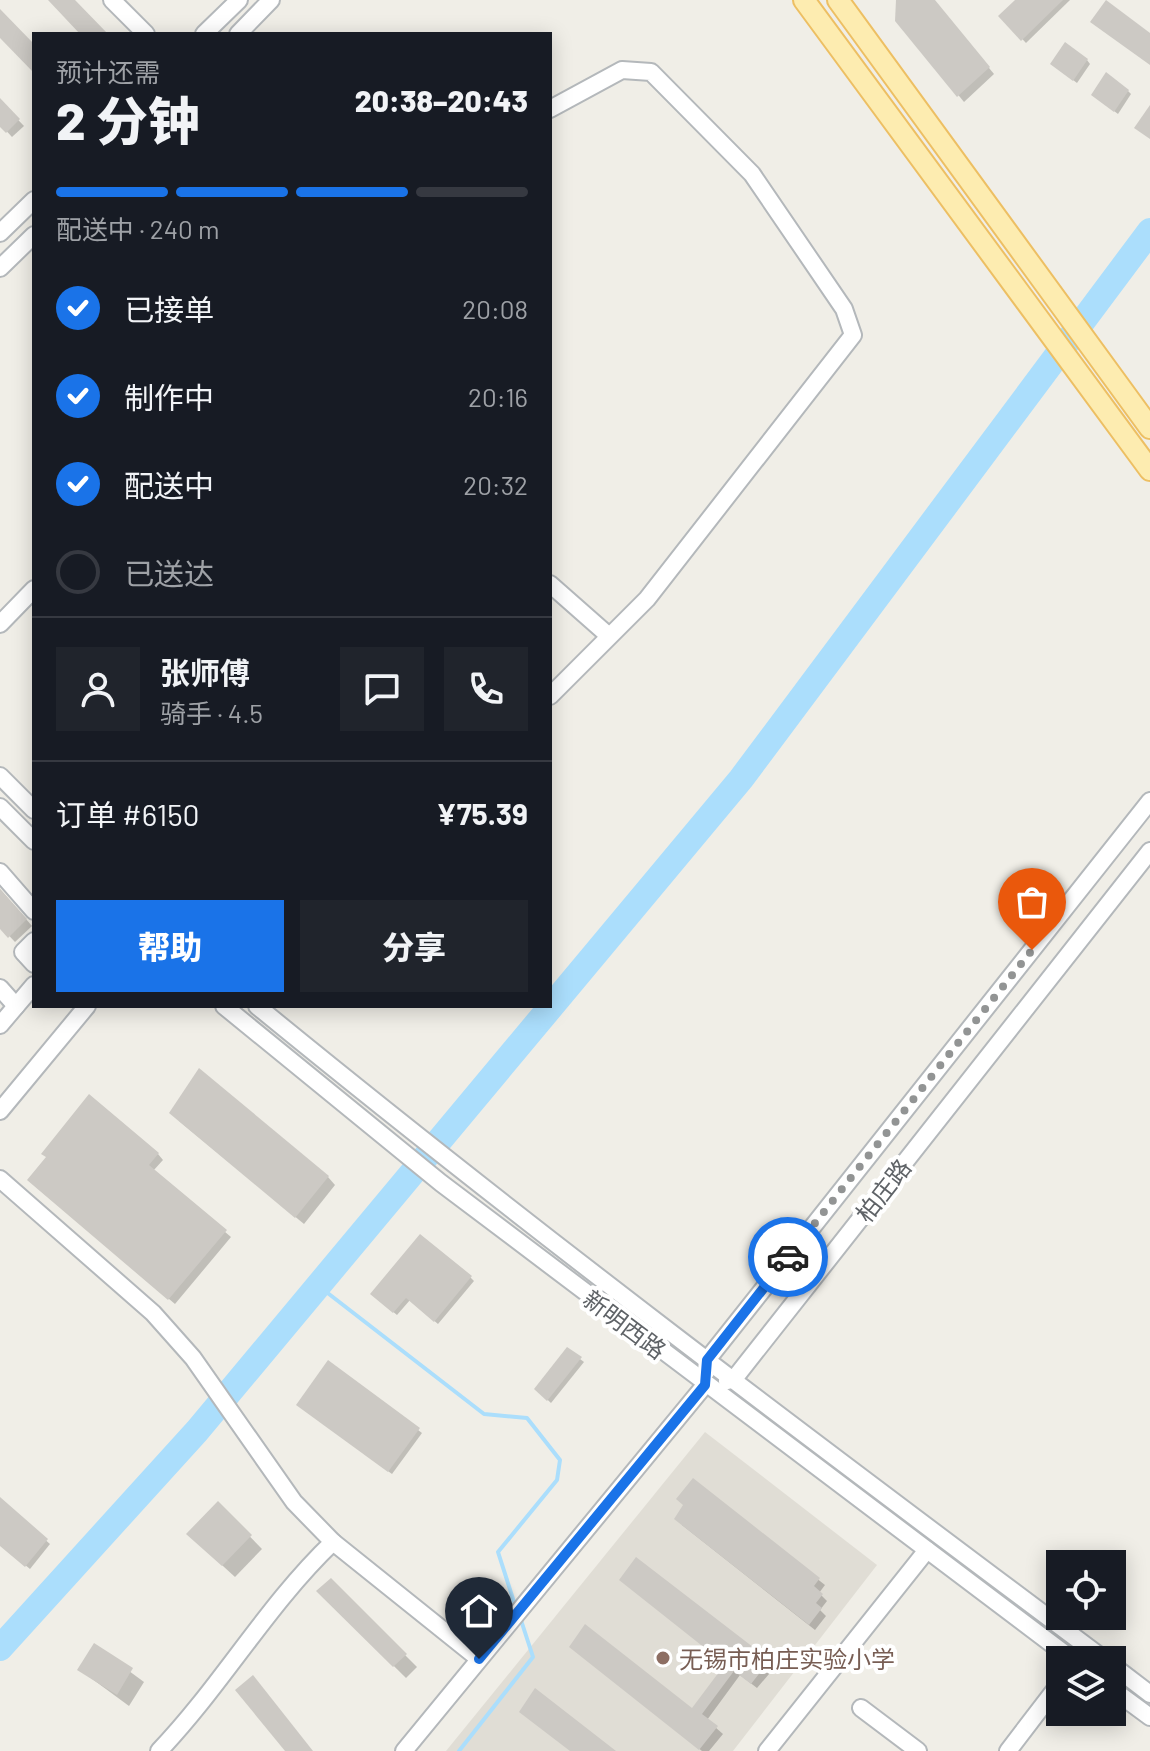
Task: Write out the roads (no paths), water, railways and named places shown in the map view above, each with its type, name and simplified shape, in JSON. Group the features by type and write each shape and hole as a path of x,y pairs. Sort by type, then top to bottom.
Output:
{"main road":[{"path":"804,0 1035,318 1150,470"},
{"path":"838,0 1150,428"}],"street":[{"path":"112,0 144,32"},
{"path":"206,32 239,0"},
{"path":"240,32 271,0"},
{"path":"552,108 622,70 651,72 767,194 844,309 853,335 647,599 552,694"},
{"path":"0,233 32,202"},
{"path":"0,268 32,237"},
{"path":"552,586 609,636"},
{"path":"0,624 32,591"},
{"path":"0,776 32,808"},
{"name":"柏庄路","path":"707,1360 1150,801"},
{"path":"0,807 32,839"},
{"name":"柏庄路","path":"734,1379 1150,851"},
{"path":"0,872 32,909"},
{"path":"32,943 23,952 32,962"},
{"path":"0,1025 32,987"},
{"path":"0,988 16,1006"},
{"path":"0,1111 85,1008"},
{"name":"新明西路","path":"226,1008 441,1183 1054,1646"},
{"name":"新明西路","path":"259,1008 401,1124 941,1540 1086,1646"},
{"path":"0,1179 153,1313 193,1358 242,1433 294,1502 333,1542 479,1659"},
{"path":"404,1751 705,1385 707,1360"},
{"path":"705,1385 734,1379"},
{"path":"159,1751 201,1708 262,1621 333,1542"},
{"path":"767,1751 927,1550"},
{"path":"1126,1676 1150,1694"},
{"path":"1126,1699 1150,1717"},
{"path":"1008,1751 1046,1701"},
{"path":"861,1708 918,1751"}],"waterway":[{"path":"552,1006 741,779 1150,231"},
{"path":"0,1648 197,1431 550,1008"},
{"path":"316,1284 484,1414 527,1418 560,1460 557,1480 498,1552 515,1605"},
{"path":"459,1751 533,1657 520,1617"}],"place":[{"name":"无锡市柏庄实验小学","path":"663,1658"}]}
